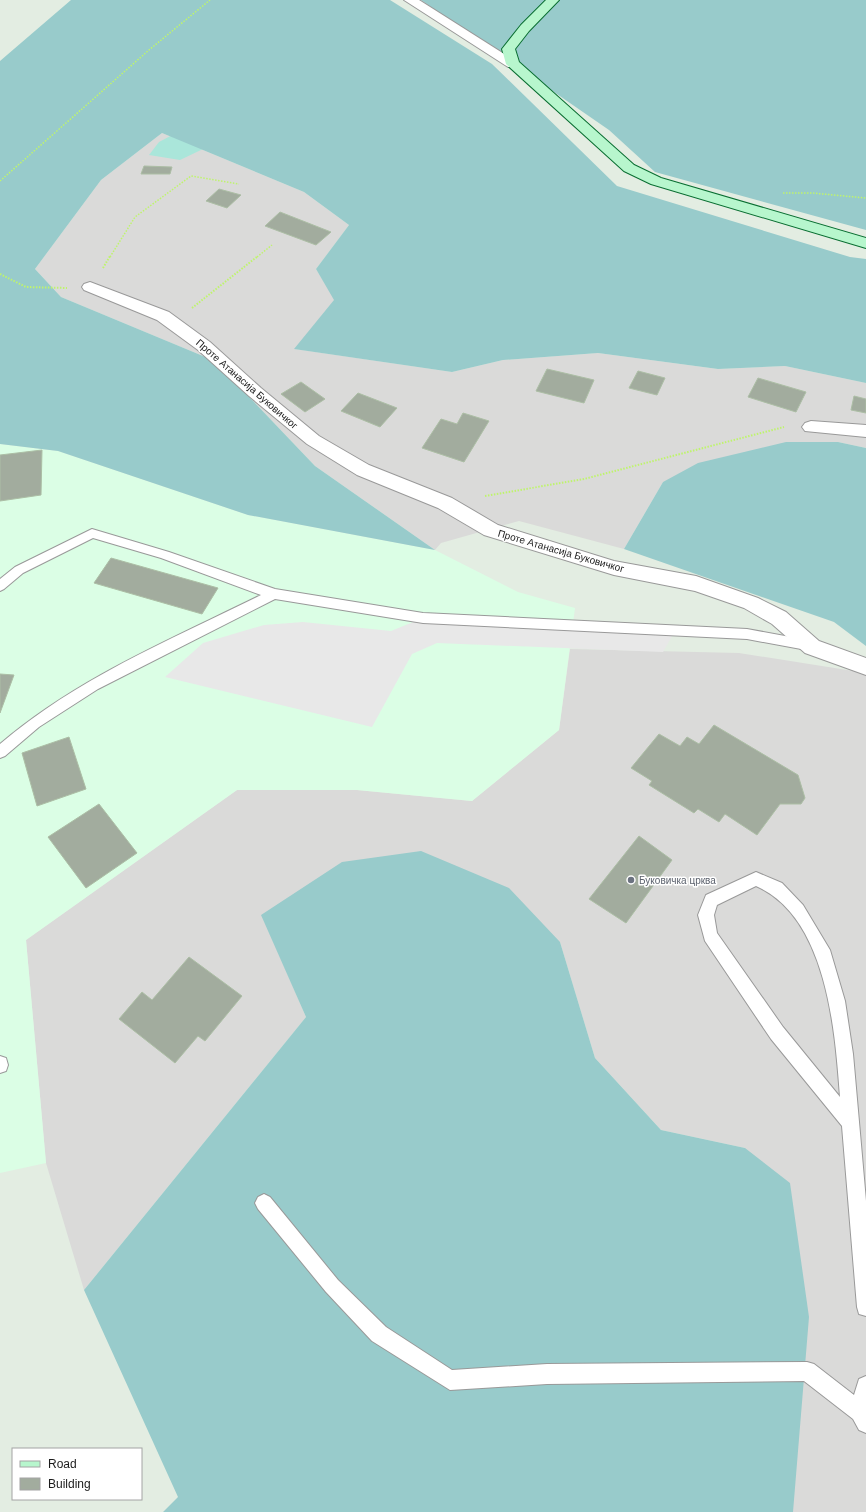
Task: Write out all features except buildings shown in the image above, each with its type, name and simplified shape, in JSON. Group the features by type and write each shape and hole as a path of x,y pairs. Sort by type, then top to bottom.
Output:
{"street":[{"path":"410,0 513,64 629,168 656,181 866,243"},
{"path":"513,64 508,49 525,28 553,0"},
{"name":"Проте Атанасија Буковичког","path":"90,287 163,316 204,346 255,392 313,440 364,470 445,502 497,532 614,568 696,584 751,603 779,618 812,646 866,667"},
{"path":"811,427 866,431"}],"lane":[{"path":"0,586 19,570 92,533 164,555 274,594 424,618 747,634 812,646"},
{"path":"0,752 34,723 93,685 274,594"},
{"path":"850,1122 777,1033 710,936 706,915 711,900 756,878 777,888 798,910 822,950 837,1001 845,1054 866,1307"},
{"path":"264,1203 332,1286 379,1334 450,1380 547,1374 807,1371 863,1417"},
{"path":"863,1417 866,1386"}],"path":[{"path":"0,181 149,50 210,0"},
{"path":"0,274 26,287 90,287 135,217 191,176 239,184"},
{"path":"172,323 272,245"},
{"path":"445,502 584,479 617,469 787,426 811,427"}],"shaded area":[{"path":"71,0 390,0 492,64 617,186 850,257 866,259 866,383 785,366 718,369 598,353 503,360 452,372 294,349 334,300 316,269 349,225 304,192 162,133 101,180 35,269 61,297 215,361 315,466 435,550 248,515 58,451 0,444 0,61"},
{"path":"421,0 866,0 866,230 655,172 609,130"},
{"path":"256,91 264,120 180,160 149,155 159,142"},
{"path":"162,133 304,192 349,225 316,269 335,300 295,349 452,372 503,360 598,353 718,369 785,366 866,383 866,448 838,442 663,482 624,549 519,521 441,543 435,550 315,466 215,361 61,297 35,269 101,180"},
{"path":"786,442 838,442 866,448 866,646 834,622 624,549 663,482 698,463"},
{"path":"0,444 58,451 248,515 435,550 518,592 575,608 559,730 472,801 357,790 237,790 26,940 46,1163 0,1173"},
{"path":"423,618 675,631 663,652 437,643 412,654 372,727 165,677 203,643 264,625 303,622 391,631"},
{"path":"570,649 739,653 866,673 866,1512 793,1512 745,1148 661,1130 595,1058 560,942 262,915 306,1017 84,1290 46,1163 26,940 237,790 357,790 472,801 559,730"},
{"path":"421,851 509,888 560,942 595,1058 661,1130 745,1148 790,1183 809,1317 793,1512 163,1512 178,1497 84,1290 306,1017 261,915 342,862"}],"place":[{"name":"Буковичка црква","path":"631,880"}]}
